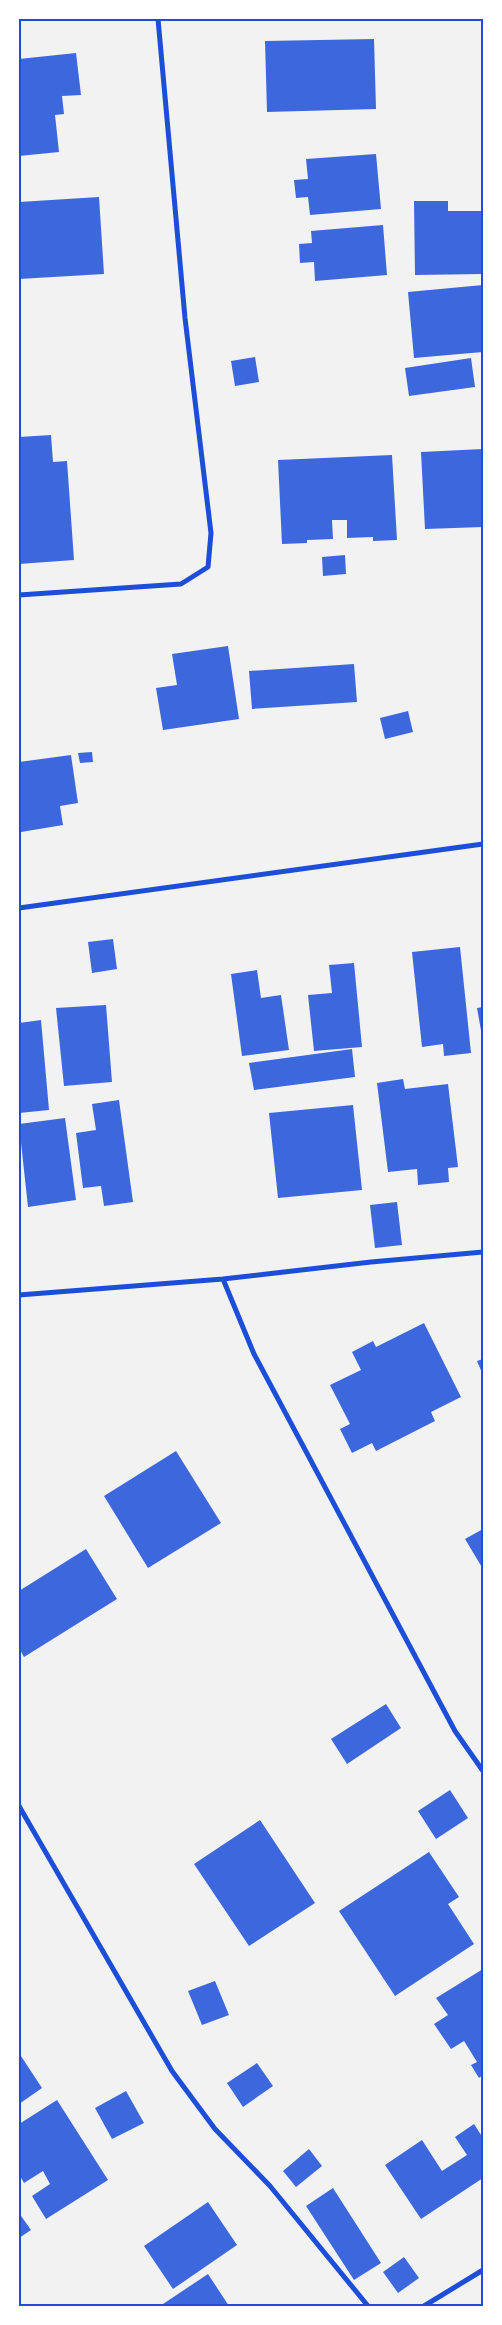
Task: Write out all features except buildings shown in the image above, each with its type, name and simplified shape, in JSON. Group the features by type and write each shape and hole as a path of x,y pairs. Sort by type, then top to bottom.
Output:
{"street":[{"path":"19,595 181,584 208,567 211,533 184,318 158,19"},
{"path":"19,908 483,844"},
{"path":"19,1295 223,1279 371,1262 483,1252"},
{"path":"223,1279 259,1362 455,1731 483,1771"},
{"path":"19,1806 172,2071 215,2129 270,2186 368,2306"},
{"path":"424,2306 483,2270"}]}
